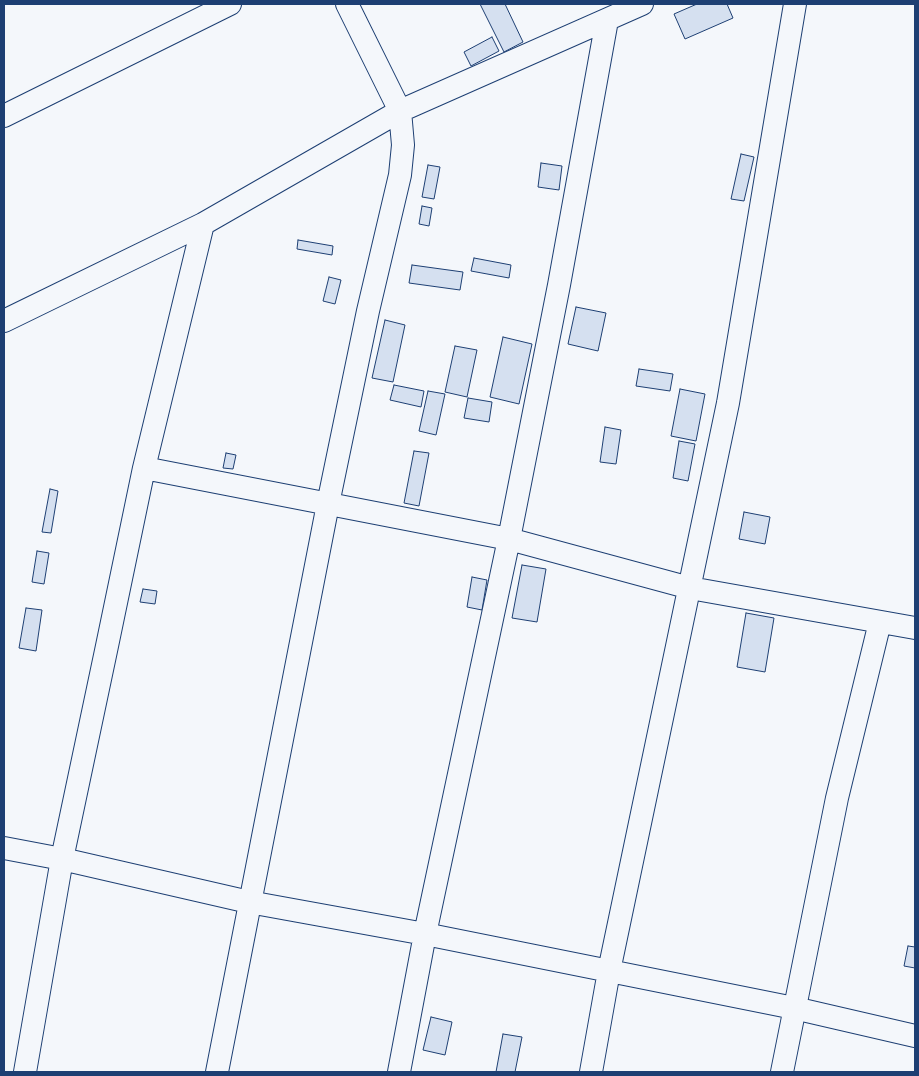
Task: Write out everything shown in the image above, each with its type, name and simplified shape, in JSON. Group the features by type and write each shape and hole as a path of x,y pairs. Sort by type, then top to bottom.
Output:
{"street":[{"path":"4,116 230,4"},
{"path":"217,1072 328,504 368,311 400,174 403,145 400,111 347,4"},
{"path":"4,321 203,224 400,111 642,4"},
{"path":"591,1072 608,971 690,588 742,326 795,4"},
{"path":"399,1072 425,934 509,539 559,285 607,20"},
{"path":"25,1072 62,858 144,468 203,224"},
{"path":"144,468 509,539 690,588 915,628"},
{"path":"782,1072 837,798 880,622"},
{"path":"4,848 62,858 249,902 425,934 794,1008 915,1036"}],"building":[{"path":"480,4 505,4 523,42 504,52"},
{"path":"697,4 727,4 733,18 685,39 674,14"},
{"path":"492,37 499,51 471,66 464,52"},
{"path":"741,154 754,157 744,201 731,199"},
{"path":"541,163 562,166 559,190 538,187"},
{"path":"428,165 440,167 434,199 422,197"},
{"path":"422,206 432,208 429,226 419,224"},
{"path":"298,240 333,246 332,255 297,249"},
{"path":"474,258 511,265 509,278 471,271"},
{"path":"412,265 463,272 460,290 409,283"},
{"path":"329,277 341,280 335,304 323,301"},
{"path":"576,307 606,313 598,351 568,344"},
{"path":"385,320 405,325 393,382 372,378"},
{"path":"503,337 532,344 519,404 490,397"},
{"path":"455,346 477,350 467,397 445,392"},
{"path":"639,369 673,374 670,391 636,386"},
{"path":"394,385 424,391 421,407 390,400"},
{"path":"680,389 705,394 696,441 671,436"},
{"path":"428,391 445,394 436,435 419,431"},
{"path":"468,398 492,402 489,422 464,418"},
{"path":"605,427 621,430 616,464 600,462"},
{"path":"679,441 695,444 688,481 673,478"},
{"path":"414,451 429,453 419,506 404,503"},
{"path":"226,453 236,455 233,469 223,468"},
{"path":"50,489 58,491 51,533 42,532"},
{"path":"744,512 770,517 765,544 739,539"},
{"path":"37,551 49,553 44,584 32,582"},
{"path":"522,565 546,569 537,622 512,618"},
{"path":"472,577 487,580 482,610 467,607"},
{"path":"143,589 157,591 155,604 140,602"},
{"path":"26,608 42,610 36,651 19,648"},
{"path":"746,613 774,618 765,672 737,667"},
{"path":"908,946 915,947 915,968 904,966"},
{"path":"431,1017 452,1022 445,1055 423,1050"},
{"path":"503,1034 522,1037 515,1072 496,1072"}]}
